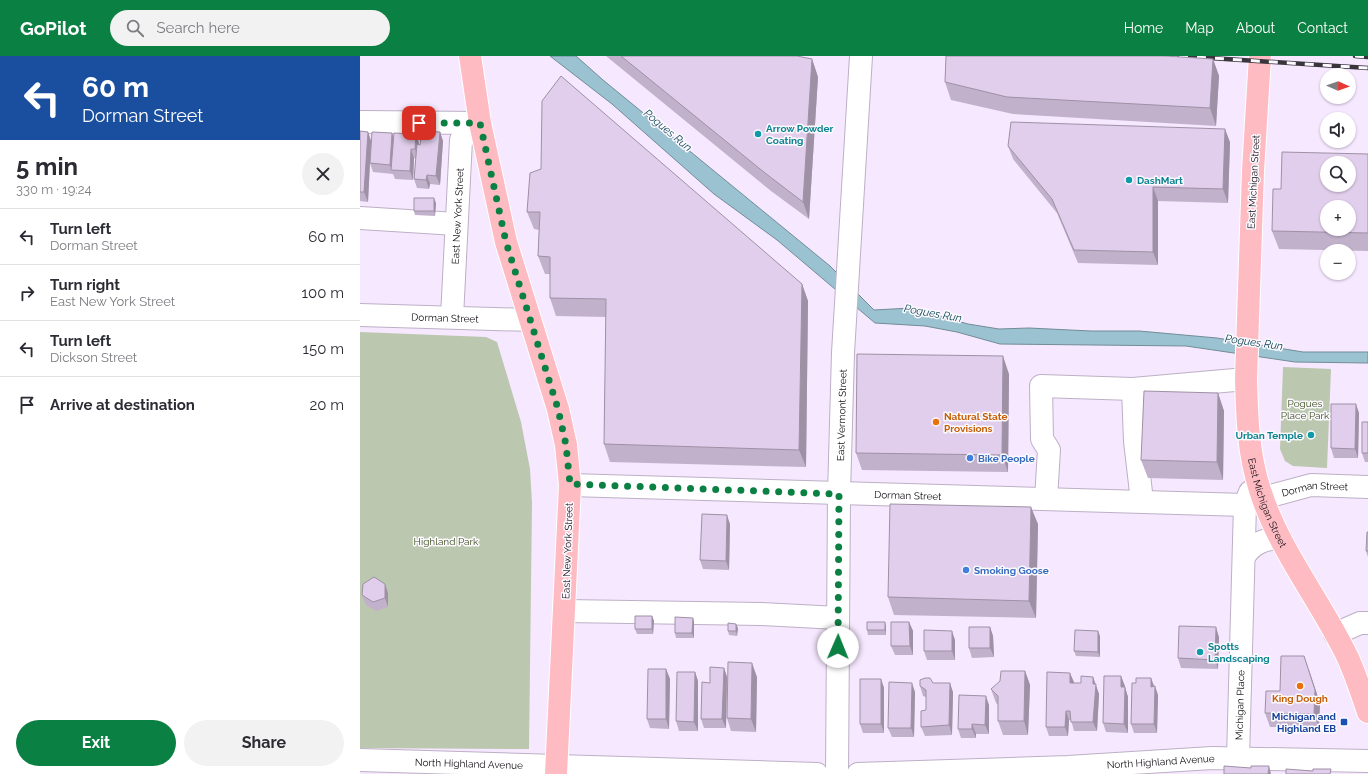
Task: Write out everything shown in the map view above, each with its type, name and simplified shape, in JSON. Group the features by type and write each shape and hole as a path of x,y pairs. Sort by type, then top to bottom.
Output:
{"main road":[{"name":"East New York Street","path":"470,56 480,123 506,242 558,409 566,445 570,484 565,612 556,770"},
{"name":"East Michigan Street","path":"1260,56 1253,171 1246,377 1250,446 1256,477 1254,501 1280,538 1335,634 1354,672 1368,712"}],"street":[{"name":"East Vermont Street","path":"837,774 839,494 845,314 861,56"},
{"path":"360,122 480,123"},
{"name":"East New York Street","path":"452,317 461,140 480,123"},
{"path":"360,218 456,224"},
{"name":"Dorman Street","path":"360,315 530,320"},
{"path":"1046,499 1049,450 1042,439 1042,386 1133,389 1246,377"},
{"path":"1133,389 1135,441 1142,501"},
{"name":"Dorman Street","path":"570,484 839,494 1142,501 1254,501 1311,485 1368,487"},
{"name":"Michigan Place","path":"1238,758 1244,557 1254,501"},
{"path":"1244,557 1249,549 1266,539 1280,538"},
{"path":"565,612 761,614 838,618"},
{"path":"1335,634 1360,623 1368,623"},
{"name":"North Highland Avenue","path":"858,774 1088,770 1238,758 1368,761"},
{"name":"North Highland Avenue","path":"360,760 418,768 818,774"}],"green space":[{"name":"Highland Park","path":"360,332 486,337 497,342 521,422 530,469 532,503 529,749 360,748"},
{"name":"Pogues Place Park","path":"1283,367 1331,369 1327,468 1293,466 1285,461 1280,449"}],"water":[{"path":"550,56 576,56 603,80 830,266 874,310 911,308 968,324 999,329 1029,328 1091,331 1139,331 1217,338 1303,352 1368,352 1368,363 1295,362 1186,346 1000,344 957,332 925,326 875,323 777,240 714,194 612,104"}],"building":[{"name":"Arrow Powder Coating","path":"621,56 797,56 812,59 803,202 765,173"},
{"path":"946,56 1165,56 1213,59 1210,108 1007,97 945,82"},
{"path":"561,76 802,284 799,450 604,444 606,299 550,298 550,257 538,256 540,212 527,212 530,173 541,169 542,101"},
{"name":"DashMart","path":"1011,122 1225,129 1223,189 1153,187 1153,252 1074,250 1052,199 1008,146"},
{"path":"360,131 368,132 364,192 360,192"},
{"path":"422,131 440,132 436,176 427,175 426,180 414,179 417,144 420,145"},
{"path":"372,132 392,133 390,165 370,163"},
{"path":"394,133 416,134 415,149 411,149 410,171 391,170"},
{"path":"1282,152 1368,154 1368,233 1356,233 1356,200 1320,200 1320,232 1272,231 1273,189 1281,189"},
{"path":"414,198 434,198 434,211 414,211"},
{"name":"Natural State Provisions","path":"857,354 1003,356 1002,455 856,453"},
{"path":"1144,391 1218,393 1217,462 1141,460"},
{"path":"1331,404 1356,404 1355,449 1331,448"},
{"path":"1362,422 1368,422 1368,453 1362,453"},
{"name":"Smoking Goose","path":"890,504 1031,507 1029,601 888,597"},
{"path":"702,514 727,515 726,561 700,560"},
{"path":"1367,532 1368,551 1366,551"},
{"path":"374,577 385,584 385,598 373,602 362,595 363,584"},
{"path":"635,616 652,616 652,629 635,629"},
{"path":"675,617 693,618 692,633 675,633"},
{"path":"867,622 885,622 885,630 867,630"},
{"path":"891,622 909,622 910,646 891,646"},
{"path":"728,623 736,624 736,631 728,631"},
{"name":"Spotts Landscaping","path":"1179,626 1216,627 1215,660 1178,658"},
{"path":"969,627 990,627 990,648 969,648"},
{"path":"924,630 952,631 952,651 924,651"},
{"path":"1075,630 1098,631 1098,652 1074,651"},
{"name":"King Dough","path":"1281,656 1304,656 1315,690 1314,714 1265,713 1266,691 1280,691"},
{"path":"728,662 752,663 751,719 727,718"},
{"path":"710,667 724,668 722,719 701,719 702,682 710,683"},
{"path":"648,669 666,669 666,719 647,719"},
{"path":"1001,671 1025,671 1024,721 998,721 998,696 991,689 1000,681"},
{"path":"677,672 695,672 694,722 676,721"},
{"path":"1047,672 1070,673 1070,683 1081,683 1081,676 1093,677 1093,684 1096,684 1093,722 1071,722 1070,711 1066,711 1065,727 1046,727"},
{"path":"1104,676 1121,676 1121,687 1125,687 1124,724 1103,723"},
{"path":"930,678 933,683 950,683 949,725 921,727 921,711 926,710 926,690 920,686 920,680"},
{"path":"1136,678 1151,678 1151,687 1155,686 1154,724 1131,724 1132,683 1136,683"},
{"path":"860,679 881,679 881,724 860,724"},
{"path":"889,682 912,683 911,728 888,728"},
{"path":"959,695 986,696 985,725 972,724 972,729 958,729"},
{"path":"1224,766 1251,768 1251,766 1269,766 1268,774 1224,774"},
{"path":"1286,769 1313,771 1313,769 1331,769 1330,774 1286,774"}],"railway":[{"path":"1179,56 1368,68"},
{"path":"1355,56 1368,57"}],"place":[{"name":"Arrow Powder Coating","path":"758,134"},
{"name":"DashMart","path":"1129,180"},
{"name":"Natural State Provisions","path":"936,422"},
{"name":"Urban Temple","path":"1311,435"},
{"name":"Bike People","path":"970,458"},
{"name":"Smoking Goose","path":"966,570"},
{"name":"Spotts Landscaping","path":"1200,652"},
{"name":"King Dough","path":"1300,686"},
{"name":"Michigan and Highland EB","path":"1344,722"}],"route":[{"path":"419,123 480,123 506,242 558,409 566,445 570,484 839,494 838,647"}],"water label":[{"name":"Pogues Run","path":"668,130"},
{"name":"Pogues Run","path":"933,313"},
{"name":"Pogues Run","path":"1254,342"}]}
